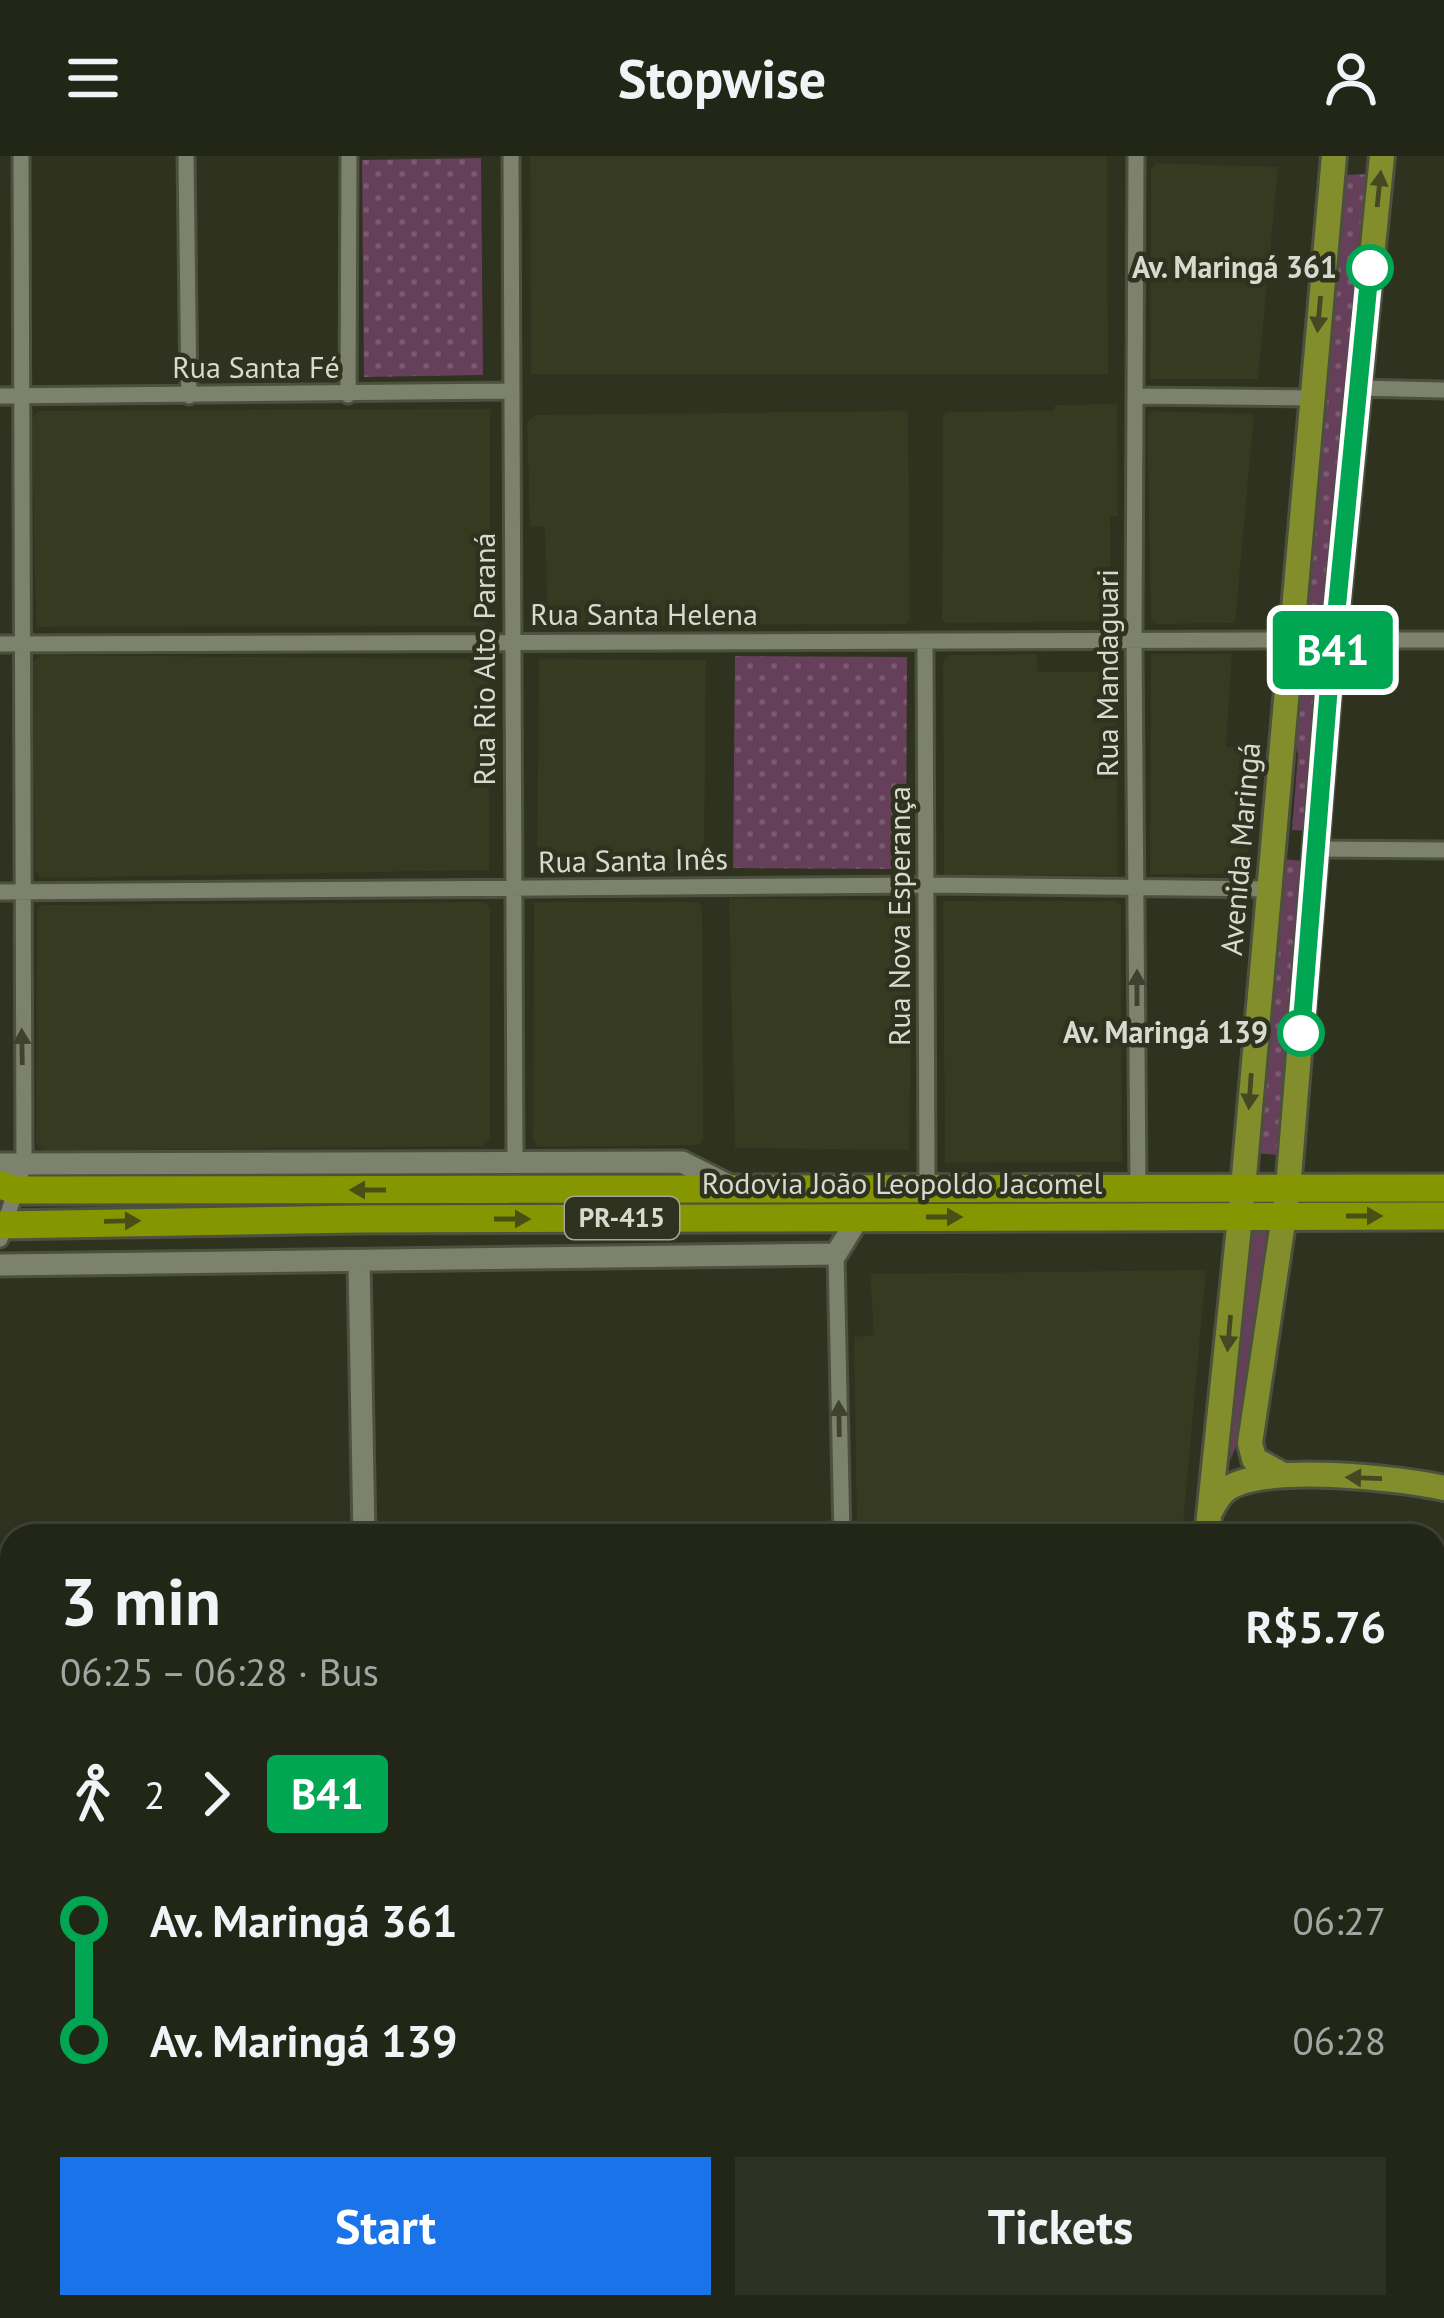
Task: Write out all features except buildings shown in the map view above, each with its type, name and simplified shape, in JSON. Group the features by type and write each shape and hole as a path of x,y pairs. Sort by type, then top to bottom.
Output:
{"highway":[{"name":"Rodovia João Leopoldo Jacomel","path":"13,1179 737,1190 1138,1189 1241,1202"},
{"name":"Rodovia João Leopoldo Jacomel","path":"2,1229 859,1217 1286,1202 1444,1188"},
{"name":"Rodovia João Leopoldo Jacomel","path":"1286,1202 1444,1216"}],"main road":[{"name":"Avenida Maringá","path":"1208,1524 1334,156"},
{"path":"1283,1475 1254,1459 1250,1443 1286,1202 1357,388 1382,156"},
{"path":"1288,640 1334,642"},
{"path":"1272,849 1317,849"},
{"path":"1208,1524 1228,1488 1283,1475 1384,1479 1444,1488"}],"street":[{"path":"2,1229 13,1179 20,892 21,156"},
{"path":"185,156 189,396"},
{"path":"348,395 349,156"},
{"name":"Rua Rio Alto Paraná","path":"511,156 515,1162"},
{"name":"Rua Mandaguari","path":"1136,156 1138,1189"},
{"path":"1357,388 1444,390"},
{"name":"Rua Santa Fé","path":"0,396 512,391"},
{"path":"1136,396 1311,398"},
{"name":"Rua Santa Helena","path":"0,644 1288,640"},
{"path":"1334,642 1444,640"},
{"name":"Rua Nova Esperança","path":"925,641 927,1190"},
{"path":"1317,849 1444,850"},
{"name":"Rua Santa Inês","path":"0,892 928,885 1268,889"},
{"name":"Rodovia João Leopoldo Jacomel","path":"0,1164 13,1179 515,1162 682,1162 737,1190"},
{"path":"842,1524 836,1254 859,1217"},
{"path":"0,1265 836,1254"},
{"path":"359,1261 364,1524"}],"shaded area":[{"path":"530,156 1107,156 1108,374 531,374"},
{"path":"481,158 483,375 364,377 362,160"},
{"path":"1156,163 1278,167 1258,379 1150,379 1151,169"},
{"path":"1372,174 1321,633 1296,634 1339,175"},
{"path":"1117,404 1118,516 1110,517 1111,621 942,620 943,416 947,412 1054,411 1055,405"},
{"path":"490,409 490,620 483,626 36,627 32,418 39,411"},
{"path":"908,411 910,619 905,624 548,626 545,527 530,526 527,422 535,415"},
{"path":"1152,411 1254,414 1235,623 1157,624 1151,618 1147,416"},
{"path":"1037,654 1038,672 1116,672 1118,875 944,876 943,661 949,655"},
{"path":"1151,654 1232,654 1226,747 1256,746 1246,874 1150,874"},
{"path":"42,655 484,659 489,665 489,870 43,878 35,870 33,661"},
{"path":"735,656 907,657 906,869 733,868"},
{"path":"539,659 706,660 704,873 537,872"},
{"path":"1296,667 1318,669 1312,831 1292,830 1298,754 1292,731"},
{"path":"1281,859 1305,861 1278,1155 1253,1153"},
{"path":"729,898 908,901 913,905 909,1150 735,1148"},
{"path":"943,901 1116,901 1121,905 1122,1162 945,1163"},
{"path":"485,902 490,907 490,1138 482,1146 43,1151 36,1143 37,911 41,905"},
{"path":"534,902 698,902 702,907 703,1141 698,1145 538,1147 533,1141"},
{"path":"1247,1229 1275,1230 1250,1412 1230,1461"},
{"path":"1206,1270 1183,1524 857,1524 854,1337 874,1335 870,1274"}],"bus line":[{"name":"B41","path":"1301,1033 1370,268"}],"place":[{"name":"Av. Maringá 361","path":"1370,268"},
{"name":"Av. Maringá 139","path":"1301,1033"}]}
